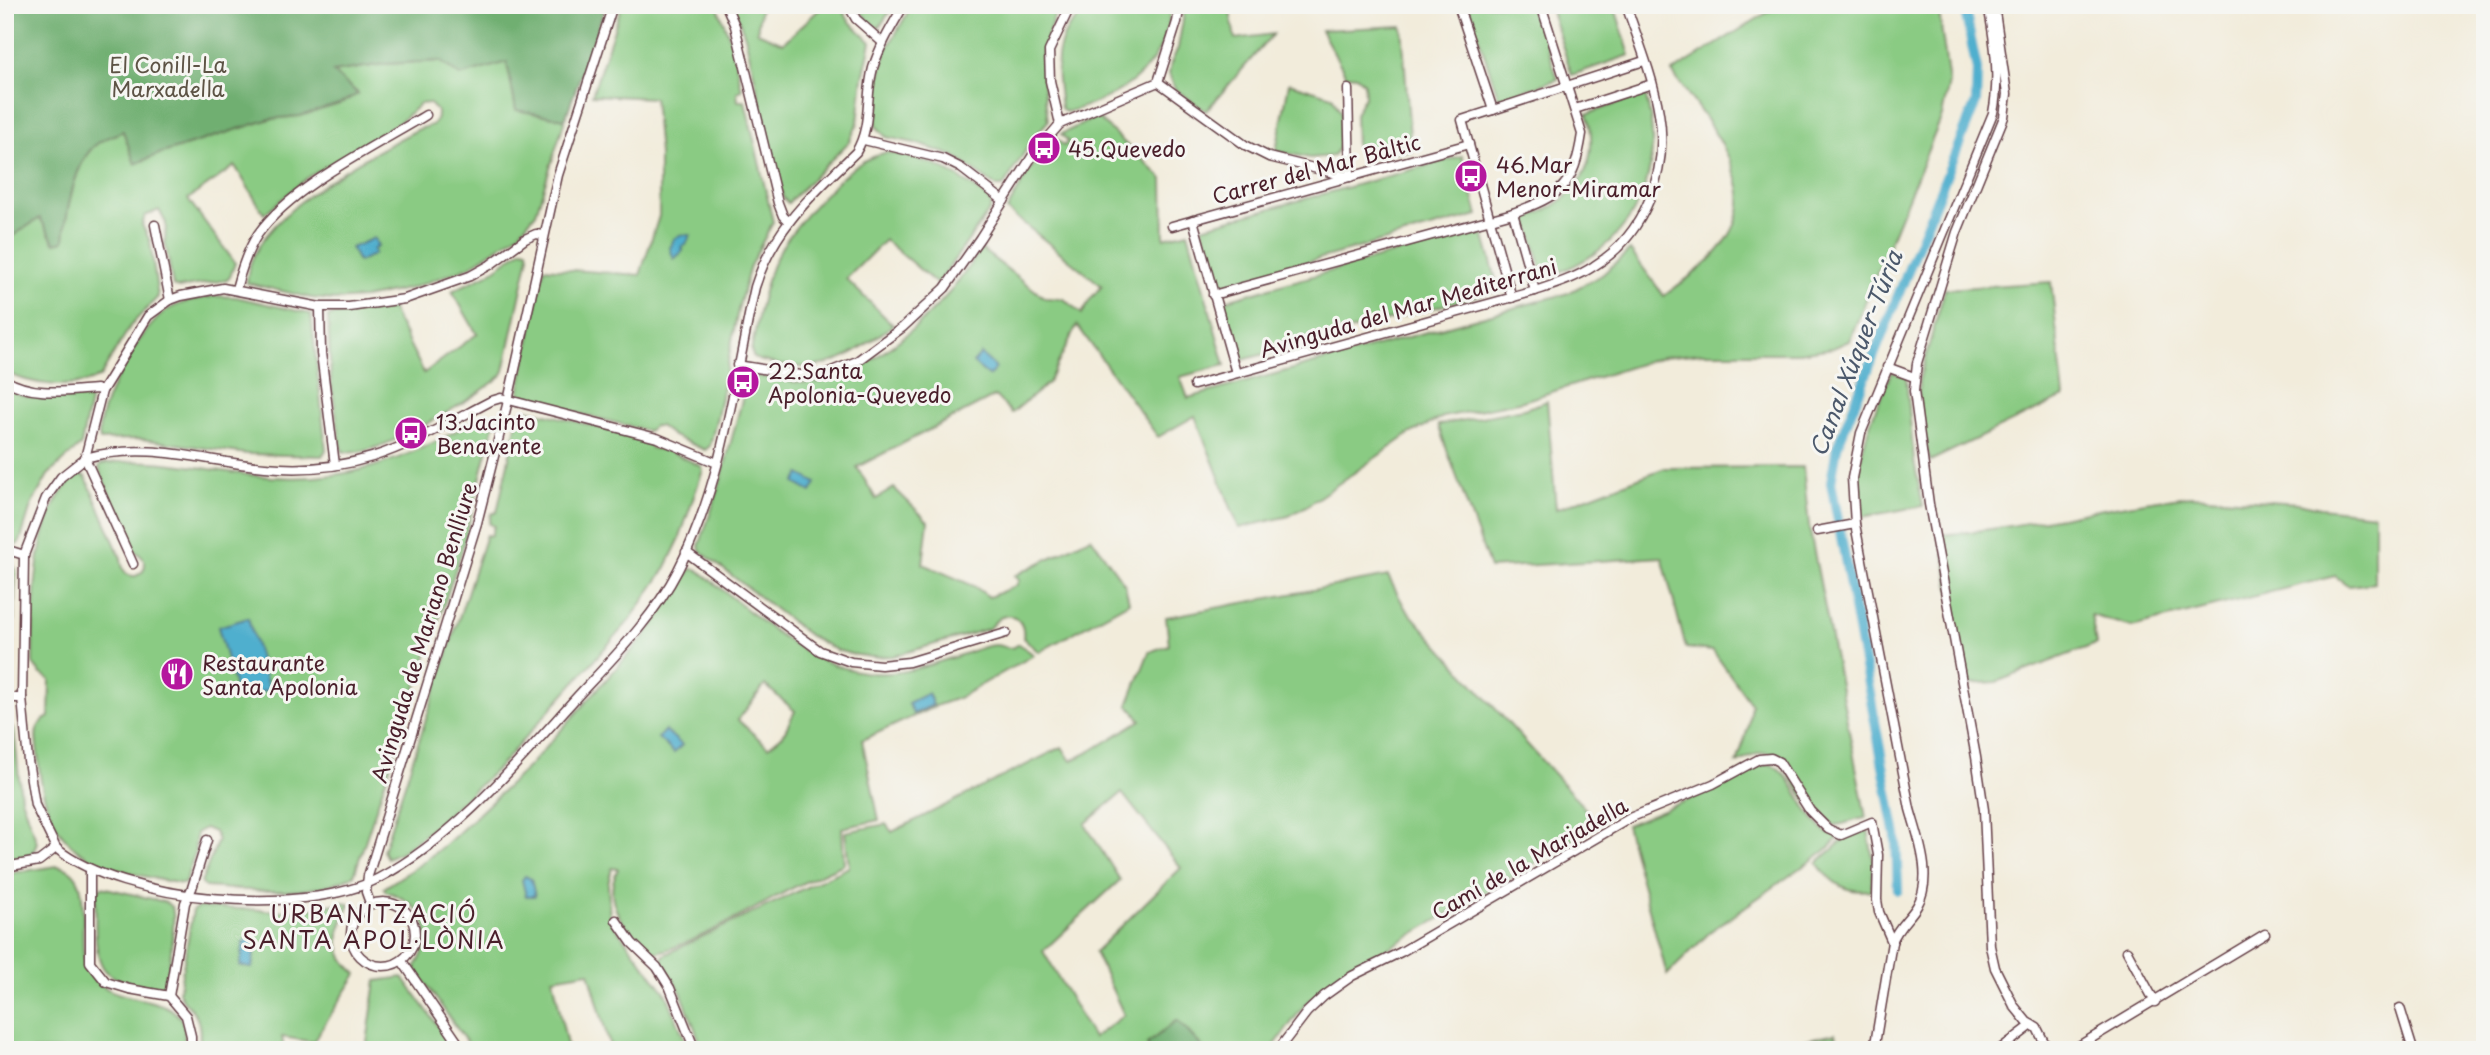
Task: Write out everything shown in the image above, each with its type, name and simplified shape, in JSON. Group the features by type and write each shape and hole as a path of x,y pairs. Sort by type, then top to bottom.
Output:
{"street":[{"name":"Avinguda de Mariano Benlliure","path":"370,903 366,892 367,884 385,817 477,523 508,401 543,235 565,153 613,5"},
{"path":"726,5 735,26 778,203 788,221"},
{"path":"848,5 856,19 882,42"},
{"path":"717,463 657,438 501,398 427,436 384,454 335,465 266,467 147,450 106,452 85,458 61,477 46,498 24,555 22,698 33,796 44,827 56,848 69,859 90,871 150,888 187,895 272,901 302,900 345,892 379,878 433,842 487,794 641,625 660,599 686,552 717,463 737,365 762,264 788,221 856,152 864,140 873,70 882,42 904,5"},
{"path":"1060,124 1050,81 1049,51 1071,5"},
{"path":"737,365 800,375 824,374 857,361 903,327 944,288 1033,155 1060,124 1158,82 1180,5"},
{"path":"1458,5 1493,110"},
{"path":"1213,295 1513,213 1547,200 1566,186 1578,156 1582,134 1541,5"},
{"name":"Avinguda del Mar Mediterrani","path":"1194,385 1535,291 1571,279 1595,266 1615,250 1628,236 1649,204 1661,159 1659,113 1626,5"},
{"path":"1874,1050 1892,942 1898,928 1917,905 1924,873 1855,524 1852,499 1855,457 1861,433 1887,367 1987,130 1997,94 1997,68 1988,5"},
{"path":"1994,5 2007,94 1998,132 1962,220 1914,377 1927,492 1984,810 1990,946 1995,968 2014,1006 2037,1028 2048,1050"},
{"path":"1512,298 1462,120 1644,61"},
{"path":"1158,82 1245,145 1269,157 1350,177 1348,89"},
{"path":"1575,109 1652,84"},
{"path":"236,289 250,247 274,216 327,175 426,115"},
{"path":"864,140 943,159 961,168 1004,201"},
{"name":"Carrer del Mar Bàltic","path":"1171,226 1469,144"},
{"path":"1513,213 1535,291"},
{"path":"1951,216 1962,220"},
{"path":"1193,220 1236,373"},
{"path":"155,225 170,300"},
{"path":"133,564 85,458 102,391 148,316 170,300 223,288 320,307 381,303 427,292 490,265 525,239 536,234 543,235"},
{"path":"320,307 321,353 335,465"},
{"path":"1887,367 1914,377"},
{"path":"5,380 26,390 102,391"},
{"path":"1817,531 1855,524"},
{"path":"5,549 24,555"},
{"path":"686,552 820,651 851,662 881,665 909,662 1006,633"},
{"path":"5,698 22,698"},
{"name":"Camí de la Marjadella","path":"1279,1050 1307,1012 1352,976 1401,953 1632,817 1706,787 1759,759 1771,758 1779,762 1810,811 1828,829 1841,835 1872,822 1878,855 1879,912 1892,942"},
{"path":"169,996 187,895 192,888 206,840"},
{"path":"5,867 39,861 56,848"},
{"path":"90,871 90,962 106,982 169,996 186,1016 191,1050"},
{"path":"391,901 411,916 416,934 412,949 402,961 385,966 374,965 359,957 350,941 354,917 370,903 391,901"},
{"path":"615,920 632,943 657,967 679,1008 695,1050"},
{"path":"2072,1050 2266,934"},
{"path":"2127,951 2155,1002"},
{"path":"402,961 461,1049"},
{"path":"2400,1008 2413,1050"},
{"path":"1999,1050 2032,1025"}],"green space":[{"name":"El Conill-La Marxadella","path":"5,5 606,5 565,119 516,110 507,62 460,76 440,61 385,64 333,72 358,94 339,104 300,116 270,119 135,164 123,131 101,141 90,151 77,174 69,202 64,241 55,243 40,218 5,241"},
{"path":"622,5 717,5 731,41 742,90 737,92 738,101 745,101 773,222 750,266 738,310 710,446 705,450 673,436 660,426 654,426 648,431 530,401 519,392 544,268 640,275 659,216 659,154 654,98 592,95"},
{"path":"733,5 761,5 757,32 783,43 824,5 840,5 849,21 871,42 863,78 858,123 849,142 788,203 783,198 745,36"},
{"path":"855,5 894,5 879,28 872,25"},
{"path":"912,5 1058,5 1042,53 1041,66 1048,121 1032,140 1003,187 997,187 954,156 886,137 876,126 877,86 886,51"},
{"path":"1080,5 1171,5 1168,27 1161,46 1138,77 1105,98 1066,112 1061,108 1058,57 1068,28 1080,16"},
{"path":"1229,5 1235,39 1273,34 1206,111 1175,89 1169,74 1178,48 1185,8"},
{"path":"1468,5 1533,5 1558,79 1499,99"},
{"path":"1549,5 1614,5 1630,55 1572,75"},
{"path":"1770,5 1938,5 1949,83 1942,116 1849,341 1833,348 1799,353 1702,353 1662,357 1523,401 1443,417 1411,433 1289,516 1239,528 1195,416 1158,437 1077,325 1048,383 1012,413 995,396 857,467 876,499 894,488 928,521 923,564 974,586 989,597 1016,586 1019,580 1014,576 1091,537 1125,585 1129,602 1039,652 1023,638 1019,621 1012,616 998,619 988,629 893,656 871,657 836,650 810,636 700,551 699,546 718,491 748,377 753,375 810,383 828,380 861,366 878,356 924,319 953,288 981,249 1045,298 1064,299 1082,314 1102,286 1007,210 1028,172 1055,137 1064,146 1068,141 1061,134 1097,117 1163,179 1164,238 1188,232 1225,365 1180,377 1188,398 1568,293 1602,275 1630,250 1664,296 1706,264 1723,245 1735,224 1740,201 1737,177 1722,145 1672,72 1771,10"},
{"path":"1402,26 1411,151 1366,153 1356,147 1355,114 1365,96 1364,83 1356,76 1346,75 1321,30"},
{"path":"441,61 460,76 507,62 516,110 565,119 536,213 518,234 469,267 412,288 364,298 311,298 247,283 252,259 266,236 287,213 313,192 369,156 417,130 434,124 437,111 429,103 420,104 402,120 307,178 264,214 235,166 188,199 235,263 227,280 179,288 173,286 165,242 166,223 159,210 145,216 142,225 150,241 158,297 131,325 100,377 77,384 52,385 15,377 5,372 5,241 40,218 54,242 63,241 69,202 78,174 83,161 98,143 123,131 135,164 270,119 300,116 339,104 358,93 331,72 385,64"},
{"path":"1289,83 1332,96 1341,113 1340,146 1333,156 1310,158 1276,151"},
{"path":"1645,94 1651,125 1652,155 1646,183 1635,208 1619,231 1599,251 1573,266 1544,277 1527,218 1559,202 1581,179 1591,150 1587,114"},
{"path":"886,152 930,163 952,173 989,199 990,210 937,284 885,240 846,279 893,325 867,344 842,358 814,366 781,365 754,358 751,351 764,292 782,247 802,220 840,179 862,162"},
{"path":"1462,156 1478,215 1219,286 1202,227"},
{"path":"1482,229 1499,290 1239,361 1223,301"},
{"path":"523,249 528,250 529,256 501,376 448,412 399,438 356,452 342,451 331,382 328,317 391,308 424,373 477,334 452,291 488,274"},
{"path":"2051,282 2064,397 1930,461 1921,421 1919,380 1945,289"},
{"path":"216,296 236,297 311,314 326,450 322,456 247,454 141,439 100,440 100,426 111,390 121,369 146,332 169,309 186,302"},
{"path":"1892,372 1906,377 1914,461 1923,506 1861,517 1857,489 1860,459 1874,414"},
{"path":"5,389 35,398 86,397 90,401 81,445 48,475 31,506 20,542 15,546 5,543"},
{"path":"1547,401 1556,509 1665,468 1803,467 1809,526 1866,818 1838,825 1827,822 1812,807 1779,758 1774,755 1758,754 1737,763 1748,728 1751,704 1713,651 1686,648 1662,557 1490,568 1438,425 1524,409"},
{"path":"526,409 646,439 651,448 669,451 701,466 703,470 679,540 665,569 630,620 499,767 428,832 401,852 387,858 383,851 486,535 491,536 494,526 489,524 491,514 497,512 519,413"},
{"path":"484,415 491,418 494,425 461,553 354,875 337,883 300,890 261,891 205,887 201,883 218,840 214,832 205,828 196,833 195,852 185,883 182,884 99,863 79,851 63,836 51,816 43,789 36,744 36,733 40,724 49,717 50,680 33,664 33,642 38,562 52,510 64,489 80,474 86,477 124,571 136,576 143,571 144,561 133,549 100,472 101,464 157,462 250,475 315,477 373,467 427,445"},
{"path":"2191,496 2298,503 2374,514 2374,583 2349,586 2335,576 2132,627 2091,615 2096,644 1996,682 1966,684 1941,535"},
{"path":"5,559 13,564 16,572 12,661 5,675"},
{"path":"691,569 698,570 787,640 837,665 863,672 900,672 995,645 1010,648 1019,644 1034,655 958,698 862,740 879,820 842,828 844,864 678,946 651,952 625,925 614,905 613,881 618,869 612,868 608,884 610,920 667,995 689,1050 611,1050 589,972 553,978 568,1050 472,1050 415,968 426,943 424,921 410,903 384,888 453,838 529,766 645,636","holes":["765,685 795,711 783,735 768,747 738,720"]},
{"path":"1388,576 1405,608 1598,823 1526,869 1352,969 1306,1003 1271,1050 1205,1050 1177,1020 1147,1044 1149,1050 703,1050 681,992 661,961 664,955 849,867 845,832 886,824 892,832 1062,747 1071,761 1141,720 1128,705 1149,652 1169,645 1166,617","holes":["1122,793 1181,868 1095,952 1124,1015 1093,1038 1043,951 1120,880 1085,824"]},
{"path":"5,721 14,729 21,798 37,842 29,856 5,859"},
{"path":"1770,764 1786,777 1822,829 1831,835 1843,834 1825,851 1712,930 1667,975 1626,825 1702,794 1746,769"},
{"path":"1865,828 1868,830 1874,865 1871,890 1854,890 1840,886 1817,863 1850,834"},
{"path":"57,866 70,871 78,880 82,893 84,957 88,970 97,982 109,990 165,1006 176,1013 184,1026 184,1050 5,1050 5,874"},
{"path":"102,887 165,902 172,907 170,955 167,975 161,986 157,988 125,981 108,973 103,967 97,947 95,922 96,891"},
{"path":"345,902 350,905 338,941 343,958 357,974 313,1042 282,1037 284,1050 199,1050 200,1029 197,1019 179,991 193,910 199,907 304,910"},
{"path":"403,977 453,1047 447,1050 366,1050 376,981"},
{"path":"1177,1020 1205,1050 1149,1050 1147,1044"},
{"path":"1835,1033 1839,1050 1763,1050"}],"water":[{"path":"681,235 690,235 686,245 682,246 683,251 674,259 670,248 674,239"},
{"path":"374,238 378,246 373,250 375,254 358,262 351,248"},
{"path":"981,354 996,368 989,376 973,363"},
{"path":"800,474 816,483 811,492 795,483"},
{"path":"248,618 269,690 238,699 218,627"},
{"path":"928,693 933,705 913,714 908,703"},
{"path":"665,730 682,745 674,753 658,738"},
{"path":"525,876 531,879 535,896 526,896 522,880"},
{"path":"244,940 256,941 252,968 240,966"}],"waterway":[{"name":"Canal Xúquer-Túria","path":"1898,890 1896,836 1831,482 1837,447 1976,102 1977,70 1964,5"}],"place":[{"name":"45.Quevedo","path":"1044,148"},
{"name":"46.Mar Menor-Miramar","path":"1471,176"},
{"name":"22.Santa Apolonia-Quevedo","path":"743,382"},
{"name":"13.Jacinto Benavente","path":"411,433"},
{"name":"Restaurante Santa Apolonia","path":"177,674"}],"district":[{"name":"URBANITZACIÓ SANTA APOL·LÒNIA","path":"374,926"}]}
